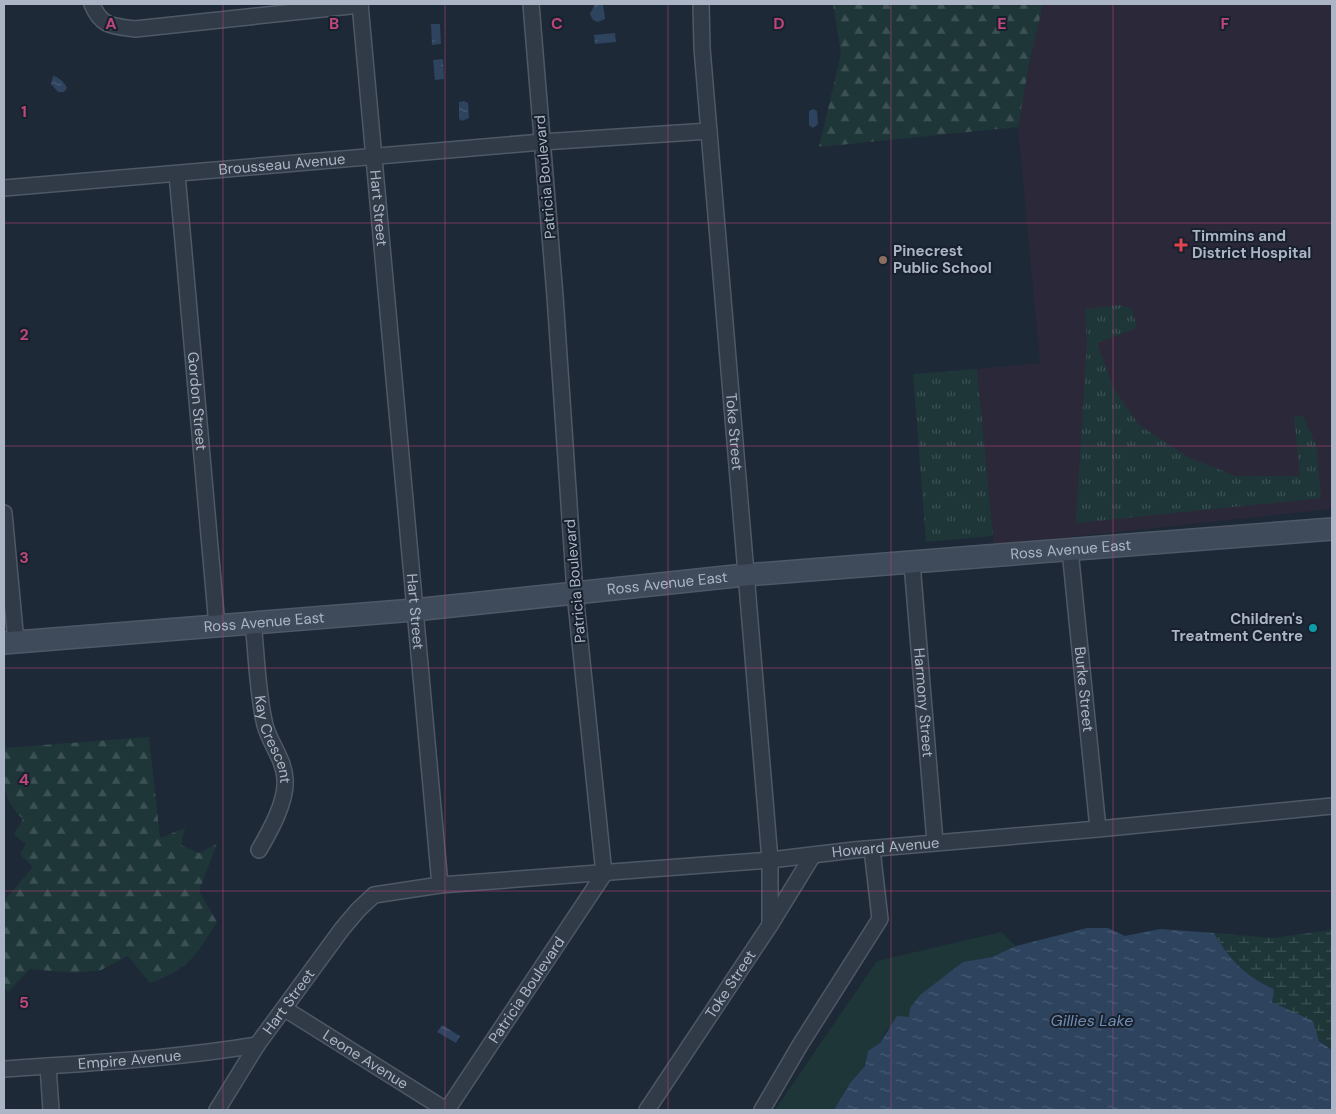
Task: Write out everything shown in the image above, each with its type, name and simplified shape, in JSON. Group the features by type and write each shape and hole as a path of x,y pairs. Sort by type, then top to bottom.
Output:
{"main road":[{"name":"Ross Avenue East","path":"10,643 414,610 745,575 1332,529"}],"street":[{"path":"92,4 97,16 110,26 135,28 360,5"},
{"name":"Patricia Boulevard","path":"446,1110 604,874 575,593 530,4"},
{"name":"Toke Street","path":"701,4 702,48 770,860 770,925"},
{"name":"Hart Street","path":"217,1110 257,1045 358,910 374,895 440,885 360,5"},
{"name":"Brousseau Avenue","path":"4,188 542,142 709,131"},
{"name":"Gordon Street","path":"177,174 218,626"},
{"path":"4,512 10,643"},
{"name":"Burke Street","path":"1070,550 1098,830"},
{"name":"Harmony Street","path":"912,563 935,842"},
{"name":"Kay Crescent","path":"254,623 266,727 279,755 286,780 278,816 259,850"},
{"name":"Howard Avenue","path":"440,885 770,860 935,842 1098,830 1332,806"},
{"path":"762,1110 800,1045 880,919 872,849"},
{"name":"Toke Street","path":"647,1110 770,925 813,856"},
{"name":"Leone Avenue","path":"285,1008 446,1110"},
{"name":"Empire Avenue","path":"4,1069 210,1053 257,1045"},
{"path":"48,1066 51,1110"}],"shaded area":[{"name":"Timmins and District Hospital","path":"1043,4 1332,4 1332,509 994,545 977,369 1040,363 1018,127 1029,65"}],"green space":[{"path":"833,4 1043,4 1029,65 1018,127 819,147 841,54"},
{"path":"1120,305 1132,309 1137,328 1097,343 1113,387 1139,425 1190,458 1236,476 1300,476 1294,416 1303,416 1316,445 1321,498 1076,523 1087,341 1085,309"},
{"path":"977,369 993,536 926,542 913,374"},
{"path":"149,737 160,838 185,828 181,845 199,853 217,844 199,891 217,922 203,944 183,967 150,983 128,956 101,970 75,973 30,969 8,992 4,986 4,901 33,867 20,854 26,844 14,834 23,819 10,803 7,795 4,779 4,748"},
{"path":"1332,930 1332,1050 1296,1018 1272,1002 1274,989 1255,979 1239,966 1214,933 1272,938"},
{"path":"1001,932 1016,946 992,957 963,962 909,1017 886,1030 880,1043 868,1051 865,1066 850,1083 834,1110 775,1110 877,961"}],"water":[{"path":"595,4 603,4 605,19 598,22 593,20 590,14"},
{"path":"431,24 440,24 441,44 432,45"},
{"path":"615,33 616,42 595,44 594,35"},
{"path":"443,59 444,79 435,80 433,60"},
{"path":"53,76 59,79 67,88 64,92 58,92 51,84"},
{"path":"464,101 468,103 469,118 462,121 459,119 459,102"},
{"path":"813,109 817,111 818,124 813,128 809,125 809,111"},
{"name":"Gillies Lake","path":"1087,928 1108,928 1125,936 1160,929 1214,933 1239,966 1255,979 1274,989 1272,1002 1313,1021 1319,1041 1332,1050 1332,1110 834,1110 850,1083 865,1066 868,1051 880,1043 897,1016 909,1017 910,1008 920,995 963,962 992,957 1016,946"},
{"path":"442,1025 460,1036 456,1043 437,1032"}],"place":[{"name":"Timmins and District Hospital","path":"1181,245"},
{"name":"Pinecrest Public School","path":"883,260"},
{"name":"Children's Treatment Centre","path":"1313,628"}]}
